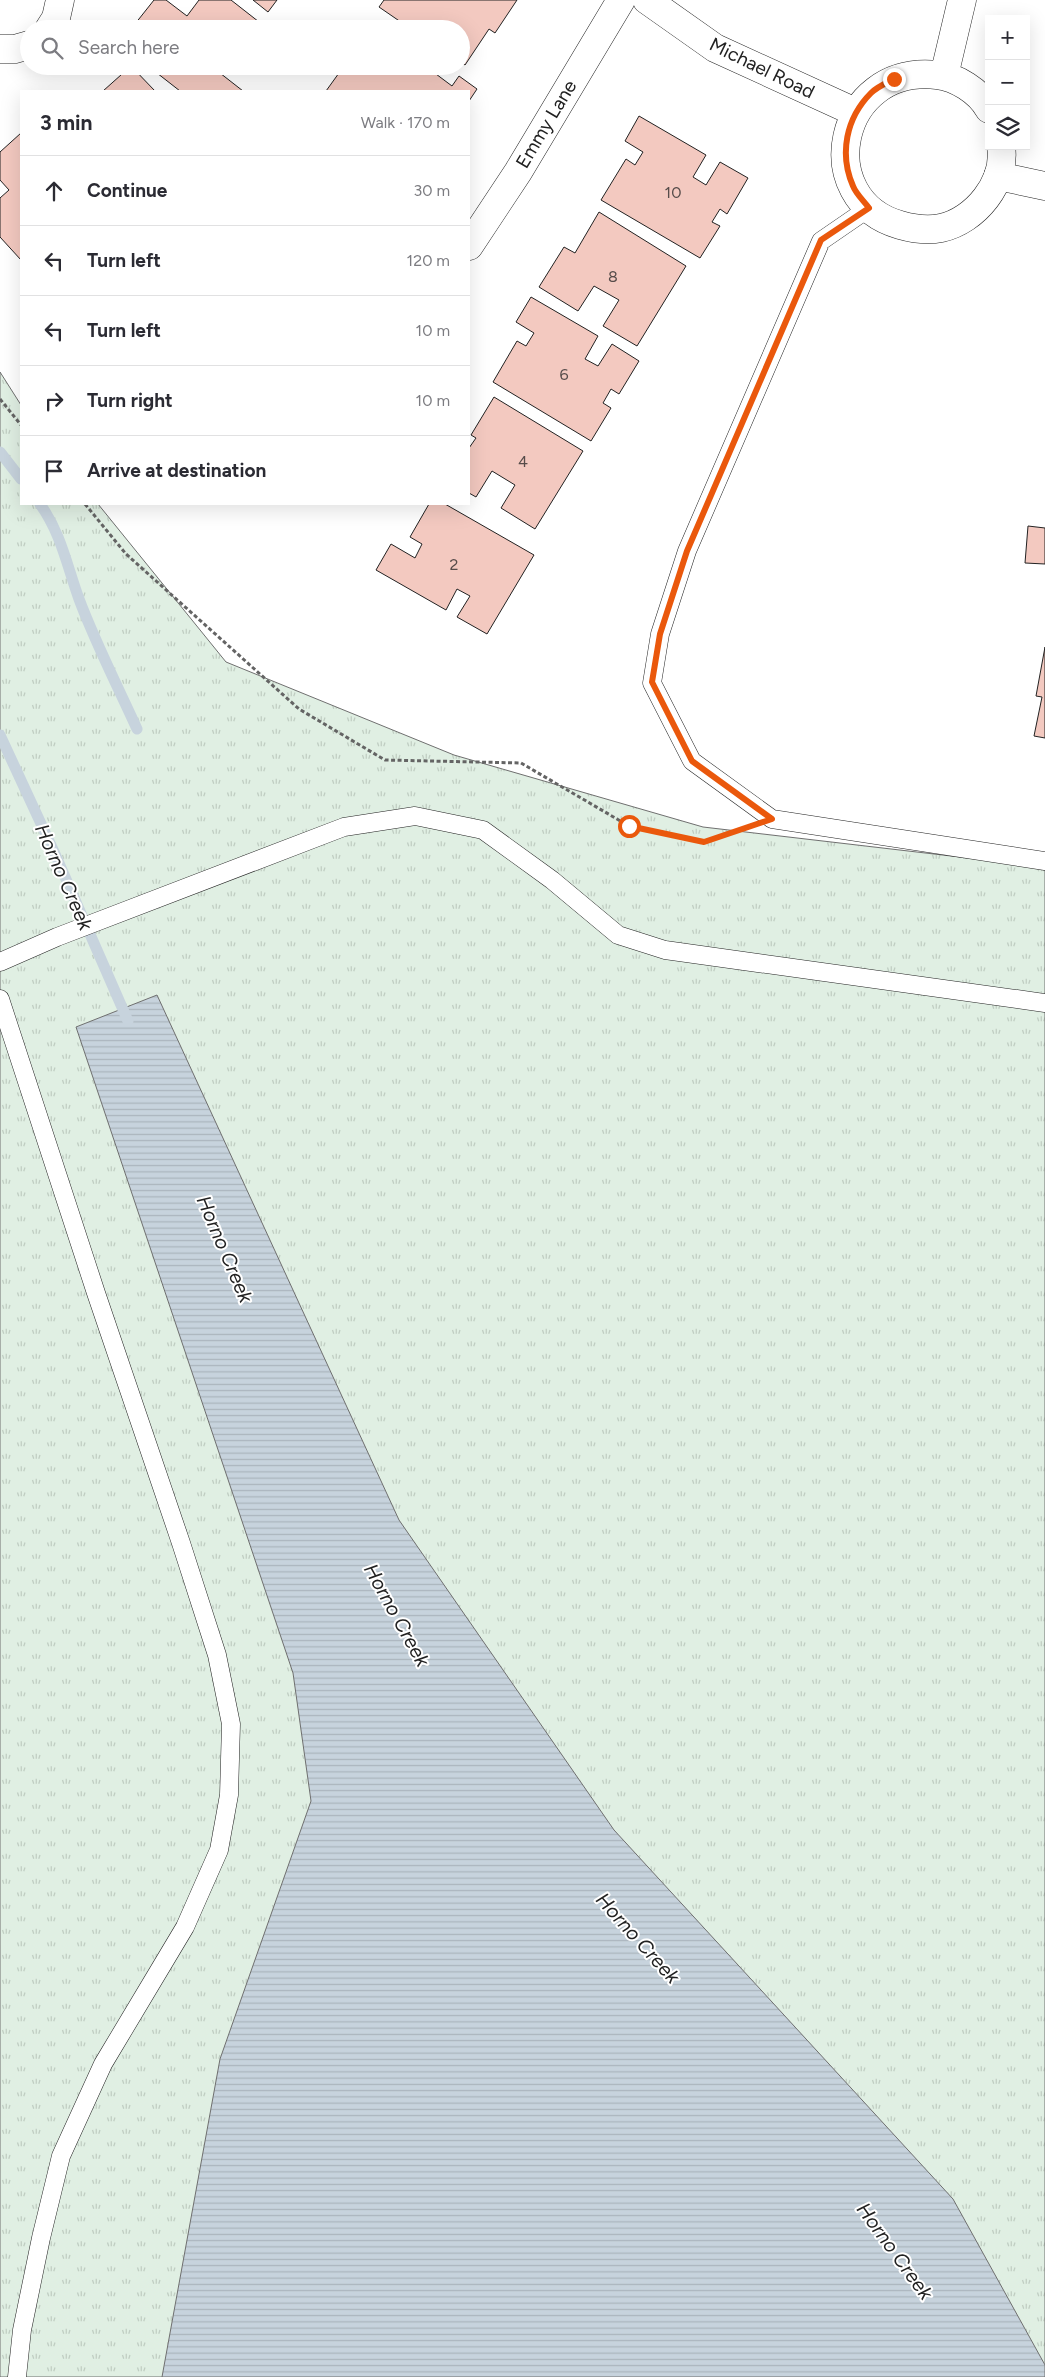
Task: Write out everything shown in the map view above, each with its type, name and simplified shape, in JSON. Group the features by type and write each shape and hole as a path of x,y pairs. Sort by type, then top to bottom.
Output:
{"street":[{"path":"55,20 60,0"},
{"name":"Emmy Lane","path":"470,244 518,172 621,0"},
{"name":"Michael Road","path":"647,0 714,48 855,112"},
{"path":"944,76 962,0"},
{"path":"0,49 20,48"},
{"path":"985,105 968,86 944,76 919,73 894,79 872,92 855,112 846,136 846,162 853,188 869,208 890,223 916,230 942,228 966,217 986,199 998,176 1001,150"},
{"path":"998,176 1045,186"}],"lane":[{"path":"869,208 821,240 687,551 660,634 652,682 692,761 772,819 1045,861"},
{"path":"0,962 57,937 344,828 415,816 483,830 552,880 618,935 665,950 1045,1004"},
{"path":"0,999 217,1655 230,1724 229,1795 219,1850 185,1927 103,2064 62,2156 39,2247 22,2330 17,2377"}],"path":[{"path":"0,399 20,424"},
{"path":"86,505 126,554 298,709 385,760 520,763 629,826 704,842 772,819"}],"green space":[{"path":"0,372 20,403 20,505 99,505 226,662 454,755 703,827 1045,867 1045,2377 0,2377"}],"water":[{"path":"157,995 399,1520 614,1830 953,2199 1045,2365 1045,2377 162,2377 220,2059 311,1801 293,1673 76,1027"}],"building":[{"path":"154,0 166,0 187,16 199,0 231,0 257,20 138,20"},
{"path":"253,0 277,0 268,12"},
{"path":"384,0 517,0 495,33 489,29 470,58 470,20 398,20 379,7"},
{"path":"121,75 140,75 154,90 104,90"},
{"path":"160,75 223,75 242,90 179,90"},
{"path":"338,75 437,75 452,86 459,76 477,89 470,100 470,90 327,90"},
{"path":"639,116 706,155 693,177 706,185 720,162 748,178 727,214 720,209 712,222 720,226 700,258 601,200 626,159 635,165 643,152 625,141"},
{"path":"20,134 20,259 0,237 0,198 9,190 0,180 0,152"},
{"path":"599,212 686,266 637,346 603,326 619,300 594,286 578,311 539,287 564,247 575,253"},
{"path":"531,297 598,336 585,359 598,366 612,344 639,361 619,394 611,389 603,403 611,408 591,441 493,382 517,341 526,346 534,333 516,322"},
{"path":"494,397 583,451 535,529 501,508 515,485 492,471 476,497 470,494 470,447 476,438 471,435"},
{"path":"428,505 447,505 534,555 487,634 457,617 470,596 457,589 446,610 376,570 391,544 415,558 422,544 410,537"},
{"path":"1028,526 1045,528 1045,564 1025,563"},
{"path":"1045,647 1045,738 1034,736 1042,697 1036,696"}],"waterway":[{"path":"0,452 20,478"},
{"path":"41,505 53,526 85,615 137,729"},
{"name":"Horno Creek","path":"0,735 55,854 128,1021"}],"route":[{"path":"629,826 704,842 772,819 692,761 652,682 660,634 687,551 821,240 869,208 853,188 846,162 846,136 855,112 872,92 894,79"}]}
